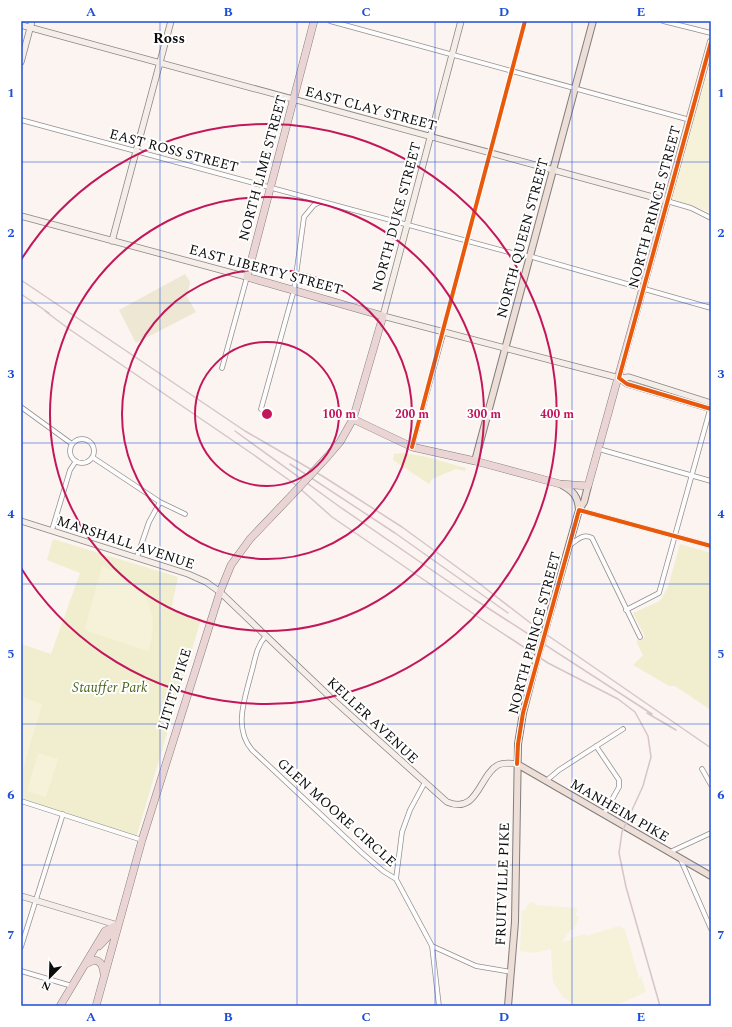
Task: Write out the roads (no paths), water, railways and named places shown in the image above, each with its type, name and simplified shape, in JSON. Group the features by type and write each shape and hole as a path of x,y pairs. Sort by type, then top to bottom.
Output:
{"highway":[{"name":"NORTH LIME STREET","path":"247,277 314,21"},
{"name":"NORTH PRINCE STREET","path":"588,486 711,42"},
{"name":"EAST LIBERTY STREET","path":"247,277 384,316"},
{"name":"NORTH DUKE STREET","path":"353,419 384,316"},
{"path":"353,419 412,447 475,461 560,484 588,486"},
{"name":"LITITZ PIKE","path":"96,1006 117,925 142,840 220,592 231,565 250,539 340,442 353,419"},
{"path":"60,1006 105,931 117,925"},
{"path":"85,965 94,960 99,961 103,968 104,976"}],"main road":[{"path":"21,62 32,21"},
{"path":"112,240 137,152 171,21"},
{"name":"NORTH DUKE STREET","path":"384,316 461,21"},
{"name":"NORTH QUEEN STREET","path":"475,461 593,21"},
{"name":"EAST CLAY STREET","path":"21,25 667,201"},
{"name":"EAST LIBERTY STREET","path":"21,216 247,277"},
{"name":"EAST LIBERTY STREET","path":"384,316 619,378 627,384 711,407"},
{"path":"560,484 572,491 576,496 580,510"},
{"name":"NORTH PRINCE STREET","path":"517,764 518,744 522,719 536,662 569,546 588,486"},
{"name":"MARSHALL AVENUE","path":"21,521 137,557 198,578 220,592"},
{"name":"KELLER AVENUE","path":"220,592 265,636 443,801 452,805 461,805 473,797 495,767 505,763 517,764"},
{"name":"MANHEIM PIKE","path":"517,764 711,876"},
{"name":"FRUITVILLE PIKE","path":"508,1006 515,917 517,764"},
{"path":"21,896 117,925"}],"street":[{"path":"330,21 690,120"},
{"path":"663,21 711,33"},
{"name":"EAST ROSS STREET","path":"21,120 320,202 523,256 529,256 711,308"},
{"path":"667,201 691,208 711,218"},
{"path":"261,409 294,290 304,217 320,202"},
{"name":"NORTH LIME STREET","path":"222,368 247,277"},
{"path":"412,447 444,331"},
{"path":"21,407 72,444"},
{"path":"626,610 659,593 711,407"},
{"path":"81,440 88,442 93,449 92,457 84,463 76,461 70,452 72,444 81,440"},
{"path":"599,449 711,481"},
{"path":"92,457 160,502 185,514"},
{"path":"52,530 70,470 76,461"},
{"path":"137,557 149,522 160,502"},
{"path":"580,510 711,546"},
{"path":"569,546 581,537 588,536 592,538 640,637"},
{"name":"GLEN MOORE CIRCLE","path":"265,636 258,647 243,704 242,725 246,743 362,853 383,871 396,879 432,946 439,1006"},
{"path":"546,781 559,770 622,729"},
{"path":"596,746 619,780 619,786 604,814"},
{"path":"702,768 711,785"},
{"path":"396,879 402,832 410,810 424,784"},
{"path":"21,801 142,840"},
{"path":"21,947 63,814"},
{"path":"670,852 711,833"},
{"path":"679,858 711,929"},
{"path":"432,946 476,966 511,972"},
{"path":"21,971 72,986"}],"railway":[{"path":"21,280 245,431 324,477 402,527 537,628 711,748"},
{"path":"21,294 49,313"},
{"path":"45,311 69,329 254,455 296,485 332,517 484,621 548,663 618,699 635,712 648,736 651,757 643,786 622,832 619,853 626,887 660,1006"},
{"path":"235,431 340,507 474,599 652,714"},
{"path":"290,464 395,533 508,613"},
{"path":"647,713 676,730"}],"district":[{"name":"Ross","path":"169,38"}],"park label":[{"name":"Stauffer Park","path":"110,687"}]}
